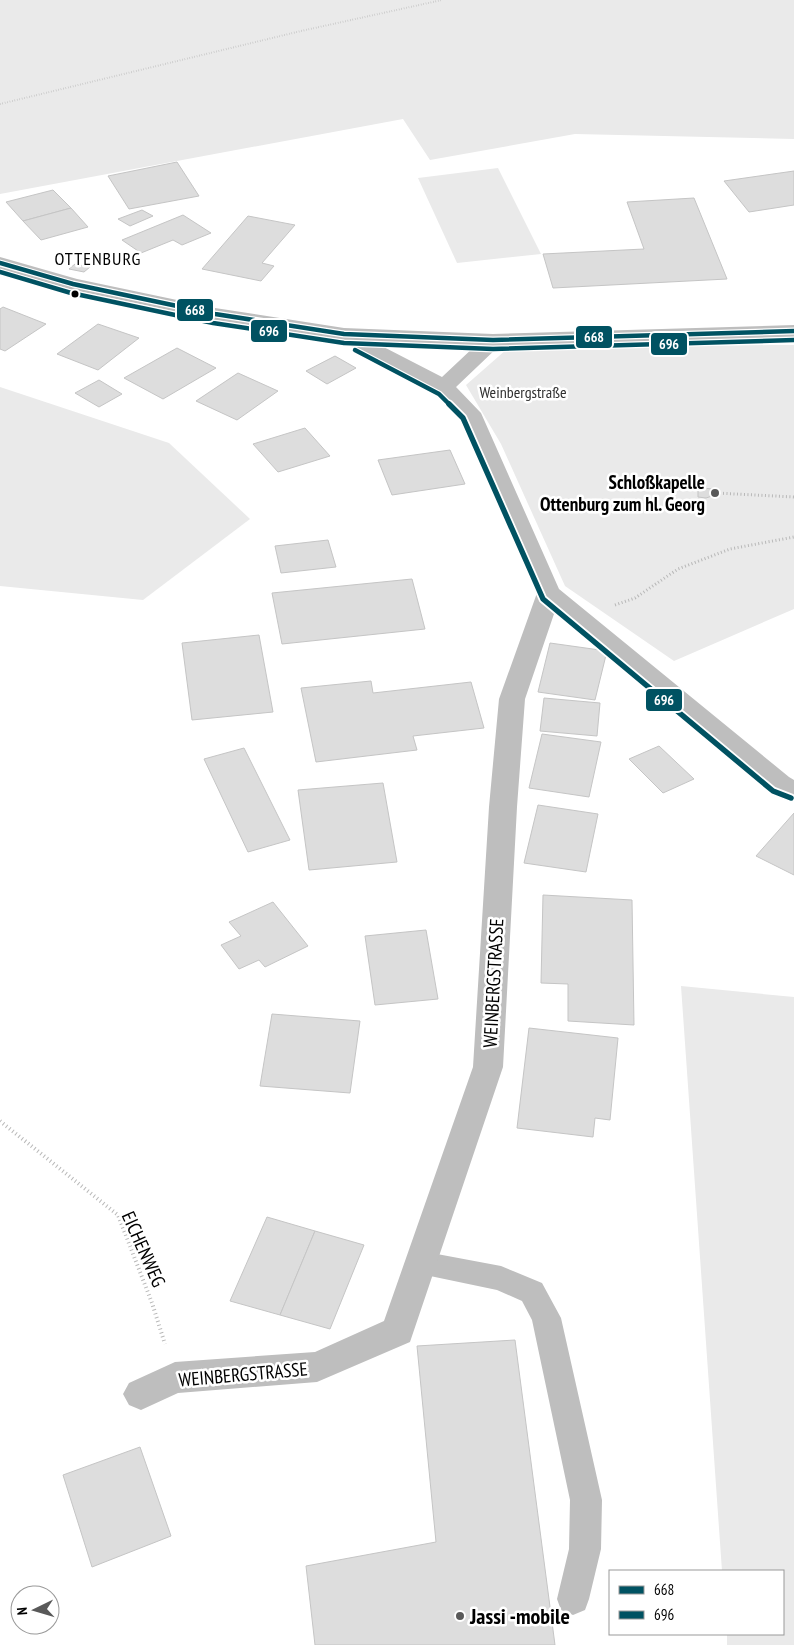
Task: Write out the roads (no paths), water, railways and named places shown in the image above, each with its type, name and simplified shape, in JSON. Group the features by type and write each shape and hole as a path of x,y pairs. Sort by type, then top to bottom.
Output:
{"street":[{"path":"0,263 73,284 215,314 344,334 493,340 794,331"},
{"path":"344,334 444,387 470,413 549,593 779,784 794,790"},
{"path":"444,387 493,340"},
{"name":"WEINBERGSTRASSE","path":"141,1394 175,1378 317,1367 398,1331 488,1066 503,807 512,699 549,593"}],"lane":[{"path":"421,1263 501,1278 532,1292 546,1318 586,1500 585,1548 572,1599"}],"place":[{"name":"Schloßkapelle Ottenburg zum hl. Georg","path":"715,493"},
{"name":"Jassi -mobile","path":"460,1616"}],"district":[{"name":"OTTENBURG","path":"98,258"}],"park label":[{"name":"Weinbergstraße","path":"523,392"}]}
